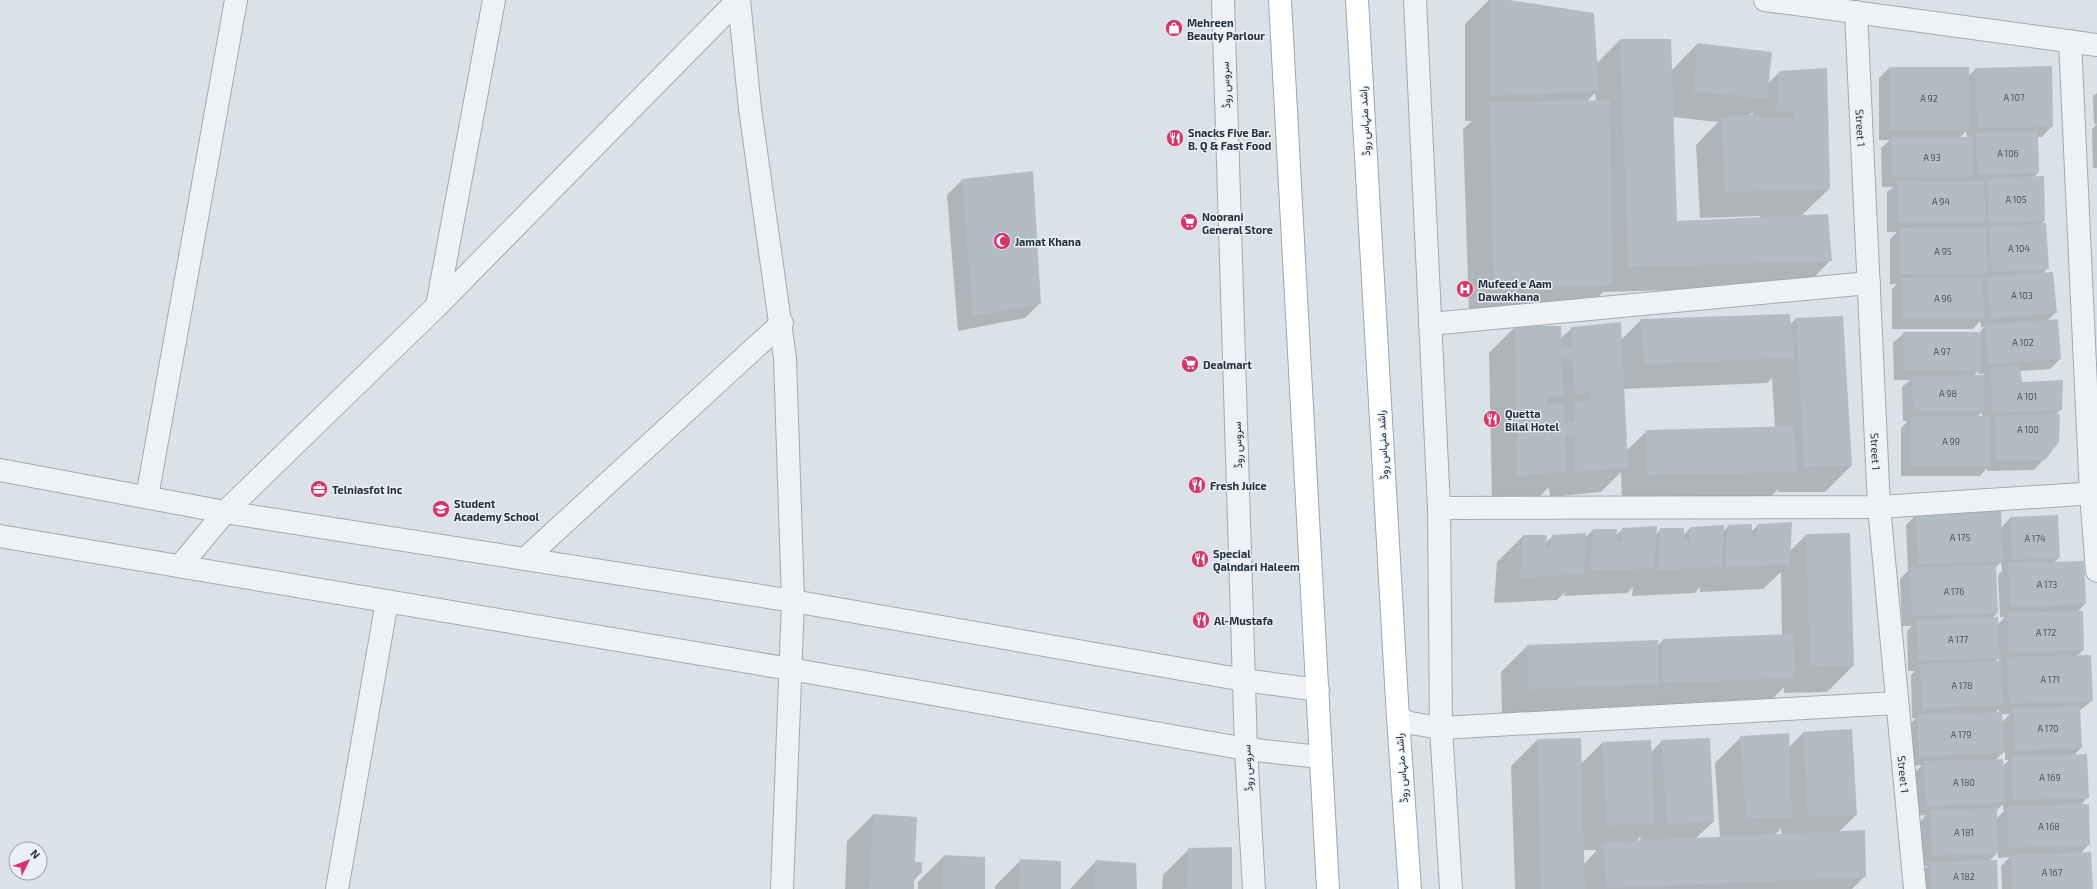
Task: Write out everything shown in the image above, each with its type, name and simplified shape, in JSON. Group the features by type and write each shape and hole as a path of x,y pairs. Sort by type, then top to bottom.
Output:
{"main road":[{"path":"1280,0 1328,889"},
{"name":"راشد منہاس روڈ","path":"1357,0 1398,718 1410,889"}],"street":[{"path":"147,497 236,0"},
{"path":"437,306 494,0"},
{"path":"180,566 225,512 437,306 739,0"},
{"path":"739,0 750,109 782,323 785,358 793,601 782,889"},
{"name":"سروس روڈ","path":"1223,0 1246,749 1254,889"},
{"path":"1415,0 1439,508 1441,728 1451,889"},
{"path":"1765,0 2097,45"},
{"name":"Street 1","path":"1856,12 1879,507 1915,889"},
{"path":"2070,41 2097,571"},
{"path":"1430,324 1869,283"},
{"path":"525,560 782,323"},
{"path":"0,470 225,512 793,601 1244,680 1318,690"},
{"path":"1439,508 1879,507 2094,494"},
{"path":"0,536 790,669 1246,749 1320,757"},
{"path":"337,889 387,601"},
{"path":"1398,718 1410,723 1441,728 1897,703"}],"building":[{"path":"1490,0 1509,0 1594,13 1599,91 1490,96"},
{"path":"1620,39 1671,39 1677,221 1828,214 1832,261 1628,267"},
{"path":"1697,43 1772,52 1767,99 1694,91"},
{"path":"2052,66 2053,127 1977,128 1975,68"},
{"path":"1889,67 1969,67 1970,129 1889,130"},
{"path":"1827,68 1830,189 1725,192 1721,118 1759,114 1760,119 1794,118 1794,112 1776,112 1779,71"},
{"path":"1610,100 1612,285 1494,289 1489,102"},
{"path":"2038,132 2039,173 1977,174 1976,133"},
{"path":"1891,137 1973,137 1973,176 1892,177"},
{"name":"Jamat Khana","path":"1033,171 1041,304 973,316 962,179"},
{"path":"2044,176 2045,221 1989,222 1988,178"},
{"path":"1897,181 1984,181 1985,222 1897,222"},
{"path":"2046,223 2049,269 1992,272 1989,227"},
{"path":"1986,227 1987,274 1900,274 1900,228"},
{"path":"2053,272 2057,313 1991,318 1987,277"},
{"path":"1983,277 1984,319 1902,319 1902,278"},
{"path":"1790,314 1794,358 1644,364 1640,319"},
{"path":"1843,316 1852,466 1804,467 1796,318"},
{"path":"2058,319 2061,359 1988,364 1985,325"},
{"path":"1621,322 1628,467 1575,472 1575,435 1565,435 1567,471 1517,476 1515,326 1561,326 1562,347 1572,347 1571,327","holes":["1562,359 1573,359 1574,395 1590,392 1590,400 1574,402 1574,422 1564,423 1563,403 1547,406 1547,398 1563,396"]},
{"path":"1903,332 1981,332 1981,370 1904,370"},
{"path":"2020,366 2022,382 2063,380 2062,410 1993,413 1990,367"},
{"path":"1984,375 1984,411 1913,411 1912,376"},
{"path":"2060,414 2059,442 2045,460 1997,461 1995,416"},
{"path":"1911,416 1990,416 1991,466 1911,466"},
{"path":"1794,426 1797,472 1647,475 1646,430"},
{"path":"2001,510 2003,561 1918,564 1916,513"},
{"path":"2058,515 2060,558 2012,560 2010,517"},
{"path":"1792,522 1790,564 1725,567 1728,525 1752,524 1752,537 1757,537 1758,524"},
{"path":"1724,525 1722,567 1658,570 1660,528 1684,528 1684,541 1689,541 1690,527"},
{"path":"1657,526 1654,568 1590,571 1593,529 1617,529 1616,542 1622,541 1622,528"},
{"path":"1586,533 1584,574 1520,578 1523,535 1547,535 1546,548 1551,548 1552,535"},
{"path":"1850,533 1854,666 1810,667 1806,534"},
{"path":"2084,561 2086,604 2010,607 2008,563"},
{"path":"1996,565 1998,613 1912,616 1910,568"},
{"path":"2083,611 2084,650 2009,653 2007,613"},
{"path":"1998,617 2000,658 1918,661 1917,620"},
{"path":"1794,634 1795,678 1663,683 1663,639"},
{"path":"1658,640 1659,684 1528,689 1527,645"},
{"path":"2091,655 2093,701 2009,704 2007,657"},
{"path":"2001,661 2003,705 1922,708 1920,664"},
{"path":"2080,706 2082,748 2015,750 2013,709"},
{"path":"2002,712 2004,753 1919,756 1917,715"},
{"path":"1852,729 1857,815 1808,817 1803,732"},
{"path":"1789,733 1792,818 1746,819 1740,736"},
{"path":"1581,738 1585,889 1541,889 1537,739"},
{"path":"1710,738 1714,822 1667,824 1661,740"},
{"path":"1651,740 1655,824 1607,825 1602,742"},
{"path":"2087,754 2089,798 2013,800 2011,757"},
{"path":"2003,759 2005,803 1926,806 1924,761"},
{"path":"2089,804 2090,845 2008,848 2007,807"},
{"path":"1997,808 1998,853 1932,856 1930,810"},
{"path":"873,814 917,817 915,862 922,862 922,873 914,873 914,889 869,889"},
{"path":"1865,830 1866,877 1606,888 1604,842"},
{"path":"1232,847 1232,889 1182,889 1182,887 1187,887 1188,848"},
{"path":"2091,852 2093,889 2012,889 2011,855"},
{"path":"944,855 985,857 985,889 942,889"},
{"path":"1020,859 1061,861 1061,889 1019,889"},
{"path":"1096,860 1136,863 1137,889 1094,889"},
{"path":"1997,860 1998,889 1931,889 1930,862"}],"place":[{"name":"Mehreen Beauty Parlour","path":"1174,28"},
{"name":"Snacks Five Bar. B. Q & Fast Food","path":"1175,138"},
{"name":"Noorani General Store","path":"1189,222"},
{"name":"Jamat Khana","path":"1002,241"},
{"name":"Mufeed e Aam Dawakhana","path":"1465,289"},
{"name":"Dealmart","path":"1190,364"},
{"name":"Quetta Bilal Hotel","path":"1492,419"},
{"name":"Fresh Juice","path":"1197,485"},
{"name":"Telniasfot Inc","path":"319,489"},
{"name":"Student Academy School","path":"441,509"},
{"name":"Special Qalndari Haleem","path":"1200,559"},
{"name":"Al-Mustafa","path":"1201,620"}]}
